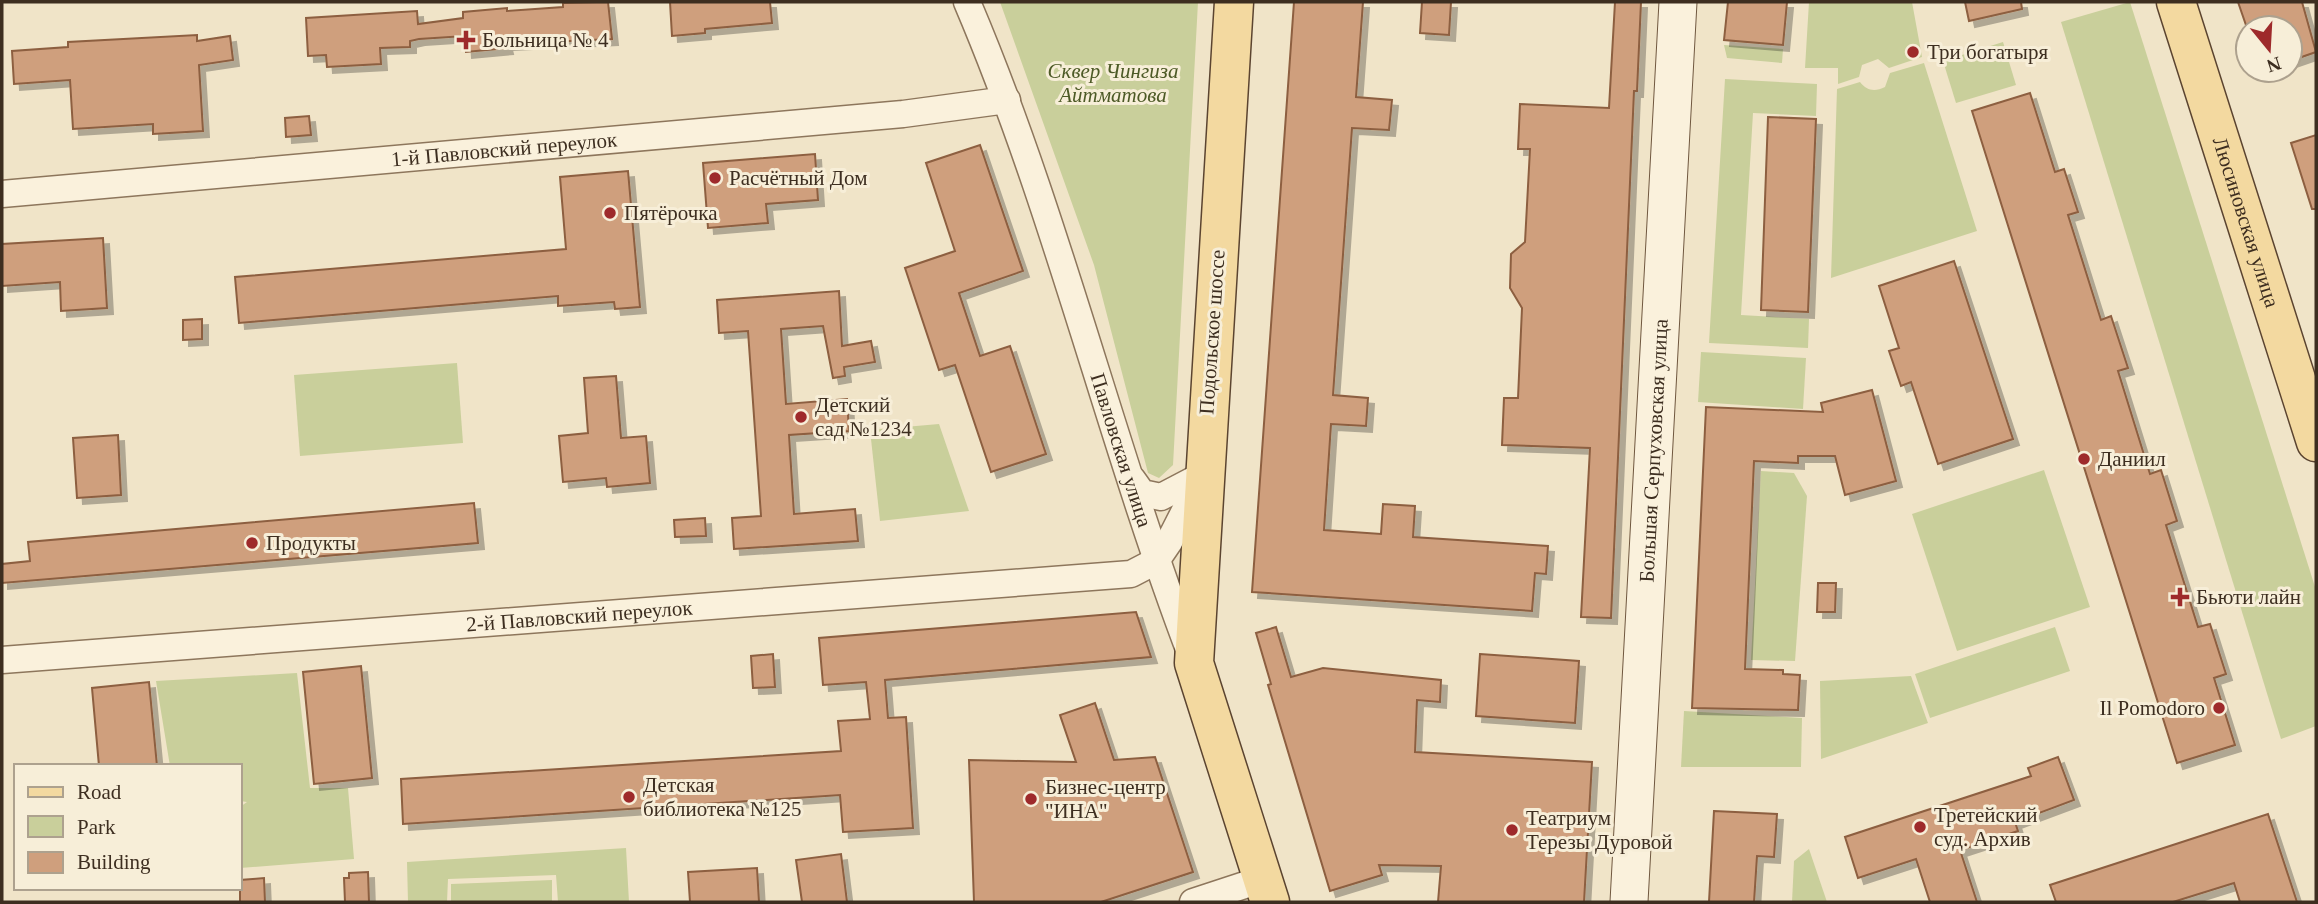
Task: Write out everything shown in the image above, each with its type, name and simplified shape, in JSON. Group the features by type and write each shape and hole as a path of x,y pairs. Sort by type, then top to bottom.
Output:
{"main road":[{"name":"Подольское шоссе","path":"1194,663 1203,475 1234,2"},
{"name":"Люсиновская улица","path":"2176,2 2316,442"},
{"name":"Павловская улица","path":"1194,663 1267,891"}],"street":[{"name":"Павловская улица","path":"967,2 1007,100 1132,479 1156,561 1194,663"},
{"name":"Большая Серпуховская улица","path":"1629,902 1678,2"},
{"name":"1-й Павловский переулок","path":"2,194 902,114 1007,100"},
{"path":"1132,479 1142,493 1161,497 1203,475"},
{"path":"1156,561 1169,542 1203,475"},
{"name":"2-й Павловский переулок","path":"2,660 1131,574 1156,561"},
{"path":"1193,902 1267,891"}],"green space":[{"name":"Сквер Чингиза Айтматова","path":"1000,2 1198,2 1173,465 1159,478 1148,473 1094,265"},
{"path":"1809,2 1912,2 1922,57 1889,68 1878,59 1862,65 1859,77 1838,84 1838,68 1805,68"},
{"path":"2130,2 2316,590 2316,726 2281,739 2061,22"},
{"path":"2003,42 2016,85 1956,103 1943,61"},
{"path":"1724,45 1783,49 1782,63 1727,58"},
{"path":"1924,63 1977,231 1831,278 1837,89 1860,82 1868,89 1881,89 1885,87 1890,73"},
{"path":"1725,79 1817,84 1816,116 1753,113 1741,315 1809,319 1808,348 1709,343"},
{"path":"1701,352 1806,358 1803,409 1698,402"},
{"path":"457,363 463,443 300,456 294,375"},
{"path":"939,424 969,511 880,521 870,430"},
{"path":"2044,470 2090,607 1957,651 1912,514"},
{"path":"1761,471 1794,473 1807,496 1795,661 1751,660"},
{"path":"2055,627 2070,671 1930,718 1915,674"},
{"path":"297,673 310,788 348,788 354,859 242,868 242,806 247,802 242,801 242,764 170,764 156,681"},
{"path":"1911,676 1928,723 1821,759 1820,681"},
{"path":"1684,711 1802,718 1801,767 1681,767"},
{"path":"626,848 629,902 558,902 556,875 448,879 447,902 408,902 407,862"},
{"path":"1809,849 1827,902 1792,902 1794,861"},
{"path":"552,880 552,902 451,902 451,884"}],"building":[{"path":"608,2 612,39 506,44 507,48 466,52 465,36 419,39 410,41 410,47 380,48 381,64 327,67 326,55 308,56 306,18 417,11 418,24 463,18 463,12"},
{"path":"670,2 770,2 772,23 705,29 705,33 672,36"},
{"path":"1294,2 1363,2 1356,97 1392,100 1389,130 1352,128 1333,395 1368,398 1366,426 1331,424 1324,530 1381,534 1383,504 1415,506 1413,537 1548,546 1546,574 1535,573 1532,611 1252,592"},
{"path":"1422,2 1451,2 1449,35 1420,33"},
{"path":"1615,2 1641,2 1637,91 1634,91 1611,618 1581,617 1590,448 1502,445 1504,398 1518,398 1522,308 1510,288 1511,254 1525,242 1530,149 1518,149 1520,104 1609,108"},
{"path":"1728,2 1787,2 1783,45 1724,40"},
{"path":"1965,2 2021,2 2022,9 1969,21"},
{"path":"2238,2 2302,2 2316,52 2304,56 2304,14 2242,14"},
{"path":"197,35 197,41 230,36 233,60 199,65 203,131 153,134 153,124 73,129 70,80 14,84 12,51 68,47 68,42"},
{"path":"2030,93 2055,172 2064,169 2078,212 2068,215 2101,320 2111,316 2128,368 2118,371 2150,474 2161,470 2177,521 2166,525 2198,627 2210,624 2226,674 2214,678 2235,745 2177,763 1972,111"},
{"path":"309,116 311,135 286,137 285,118"},
{"path":"1768,117 1816,119 1808,312 1761,310"},
{"path":"2316,135 2316,209 2312,209 2291,143"},
{"path":"980,145 1023,271 959,293 980,356 1010,346 1046,454 991,472 955,365 939,370 905,268 955,251 926,163"},
{"path":"815,154 818,200 766,204 768,223 708,228 703,163"},
{"path":"628,171 640,307 615,309 614,302 558,306 558,296 239,323 235,277 566,249 560,177"},
{"path":"103,238 107,308 61,311 60,282 2,286 2,244"},
{"path":"1954,261 2013,439 1938,464 1911,382 1901,386 1889,351 1899,348 1879,286"},
{"name":"Детский сад №1234","path":"839,291 842,346 871,341 875,362 844,367 845,376 833,378 823,326 781,329 786,404 847,399 849,431 789,435 794,514 855,509 858,541 734,549 732,518 761,516 748,331 719,333 717,300"},
{"path":"202,319 202,339 183,340 183,320"},
{"path":"616,376 621,438 646,436 650,483 607,487 606,478 563,482 559,436 588,433 584,378"},
{"path":"1872,390 1896,481 1845,495 1835,456 1798,456 1798,463 1754,461 1745,669 1783,670 1783,674 1800,675 1798,710 1692,708 1706,407 1823,412 1821,403"},
{"path":"118,435 121,495 77,498 73,438"},
{"path":"474,503 478,543 2,583 2,564 30,561 28,542"},
{"path":"705,518 706,536 675,537 674,520"},
{"path":"1818,583 1836,583 1835,612 1817,612"},
{"path":"1136,612 1151,657 885,680 888,718 906,717 913,828 843,832 840,795 403,824 401,779 841,751 838,721 870,719 866,682 823,685 819,638"},
{"path":"1276,627 1291,677 1323,668 1441,680 1440,702 1417,700 1415,752 1592,762 1584,902 1438,902 1441,866 1379,865 1382,875 1330,891 1268,685 1271,684 1256,633"},
{"path":"773,654 775,687 753,688 751,656"},
{"path":"1480,654 1579,661 1575,723 1476,716"},
{"path":"361,666 372,778 314,784 303,672"},
{"path":"149,682 157,764 99,764 92,688"},
{"path":"1095,703 1114,760 1155,757 1193,872 1101,902 974,902 969,760 1076,762 1060,715"},
{"path":"2058,757 2074,800 2015,822 2018,831 1960,850 1977,902 1930,902 1916,859 1858,878 1845,837 2031,776 2028,768"},
{"path":"1714,811 1777,814 1774,857 1757,856 1754,902 1709,902"},
{"path":"2268,814 2297,902 2240,902 2234,883 2173,902 2056,902 2050,885"},
{"path":"841,854 847,902 802,902 796,860"},
{"path":"757,868 759,902 690,902 688,872"},
{"path":"368,872 369,902 345,902 344,878 349,878 349,873"},
{"path":"264,878 265,902 240,902 242,880"}],"place":[{"name":"Больница № 4","path":"466,40"},
{"name":"Три богатыря","path":"1913,52"},
{"name":"Расчётный Дом","path":"715,178"},
{"name":"Пятёрочка","path":"610,213"},
{"name":"Детский сад №1234","path":"801,417"},
{"name":"Даниил","path":"2084,459"},
{"name":"Продукты","path":"252,543"},
{"name":"Бьюти лайн","path":"2180,597"},
{"name":"Il Pomodoro","path":"2219,708"},
{"name":"Детская библиотека №125","path":"629,797"},
{"name":"Бизнес-центр \"ИНА\"","path":"1031,799"},
{"name":"Третейский суд. Архив","path":"1920,827"},
{"name":"Театриум Терезы Дуровой","path":"1512,830"}]}
